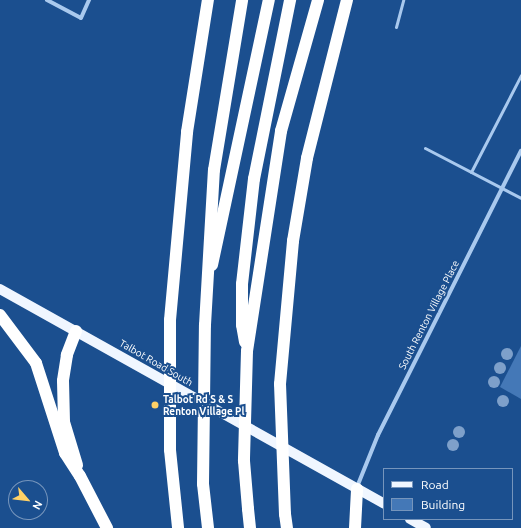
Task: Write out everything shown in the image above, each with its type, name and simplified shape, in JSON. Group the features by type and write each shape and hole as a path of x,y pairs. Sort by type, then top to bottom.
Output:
{"highway":[{"path":"178,528 170,450 170,320 187,132 208,0"},
{"path":"208,528 203,484 206,293 214,170 242,0"},
{"path":"206,293 269,0"},
{"path":"247,351 242,325 245,248 260,144 290,0"},
{"path":"250,528 244,461 247,351 281,131 318,0"},
{"path":"287,528 285,514 280,384 292,249 307,158 347,0"},
{"path":"0,315 36,363 65,453 80,476 106,528"},
{"path":"76,330 67,355 63,388 64,422 80,476"},
{"path":"355,528 357,489"}],"main road":[{"name":"Talbot Road South","path":"0,289 76,330 383,503"},
{"path":"412,520 426,528"}],"street":[{"path":"47,0 82,18 89,0"},
{"name":"South Renton Village Place","path":"357,489 378,435 521,151"}],"lane":[{"path":"396,27 403,0"},
{"path":"471,172 521,75"},
{"path":"425,148 521,198"}],"building":[{"path":"521,346 521,399 500,387"}],"place":[{"name":"Talbot Rd S & S Renton Village Pl","path":"155,405"}]}
